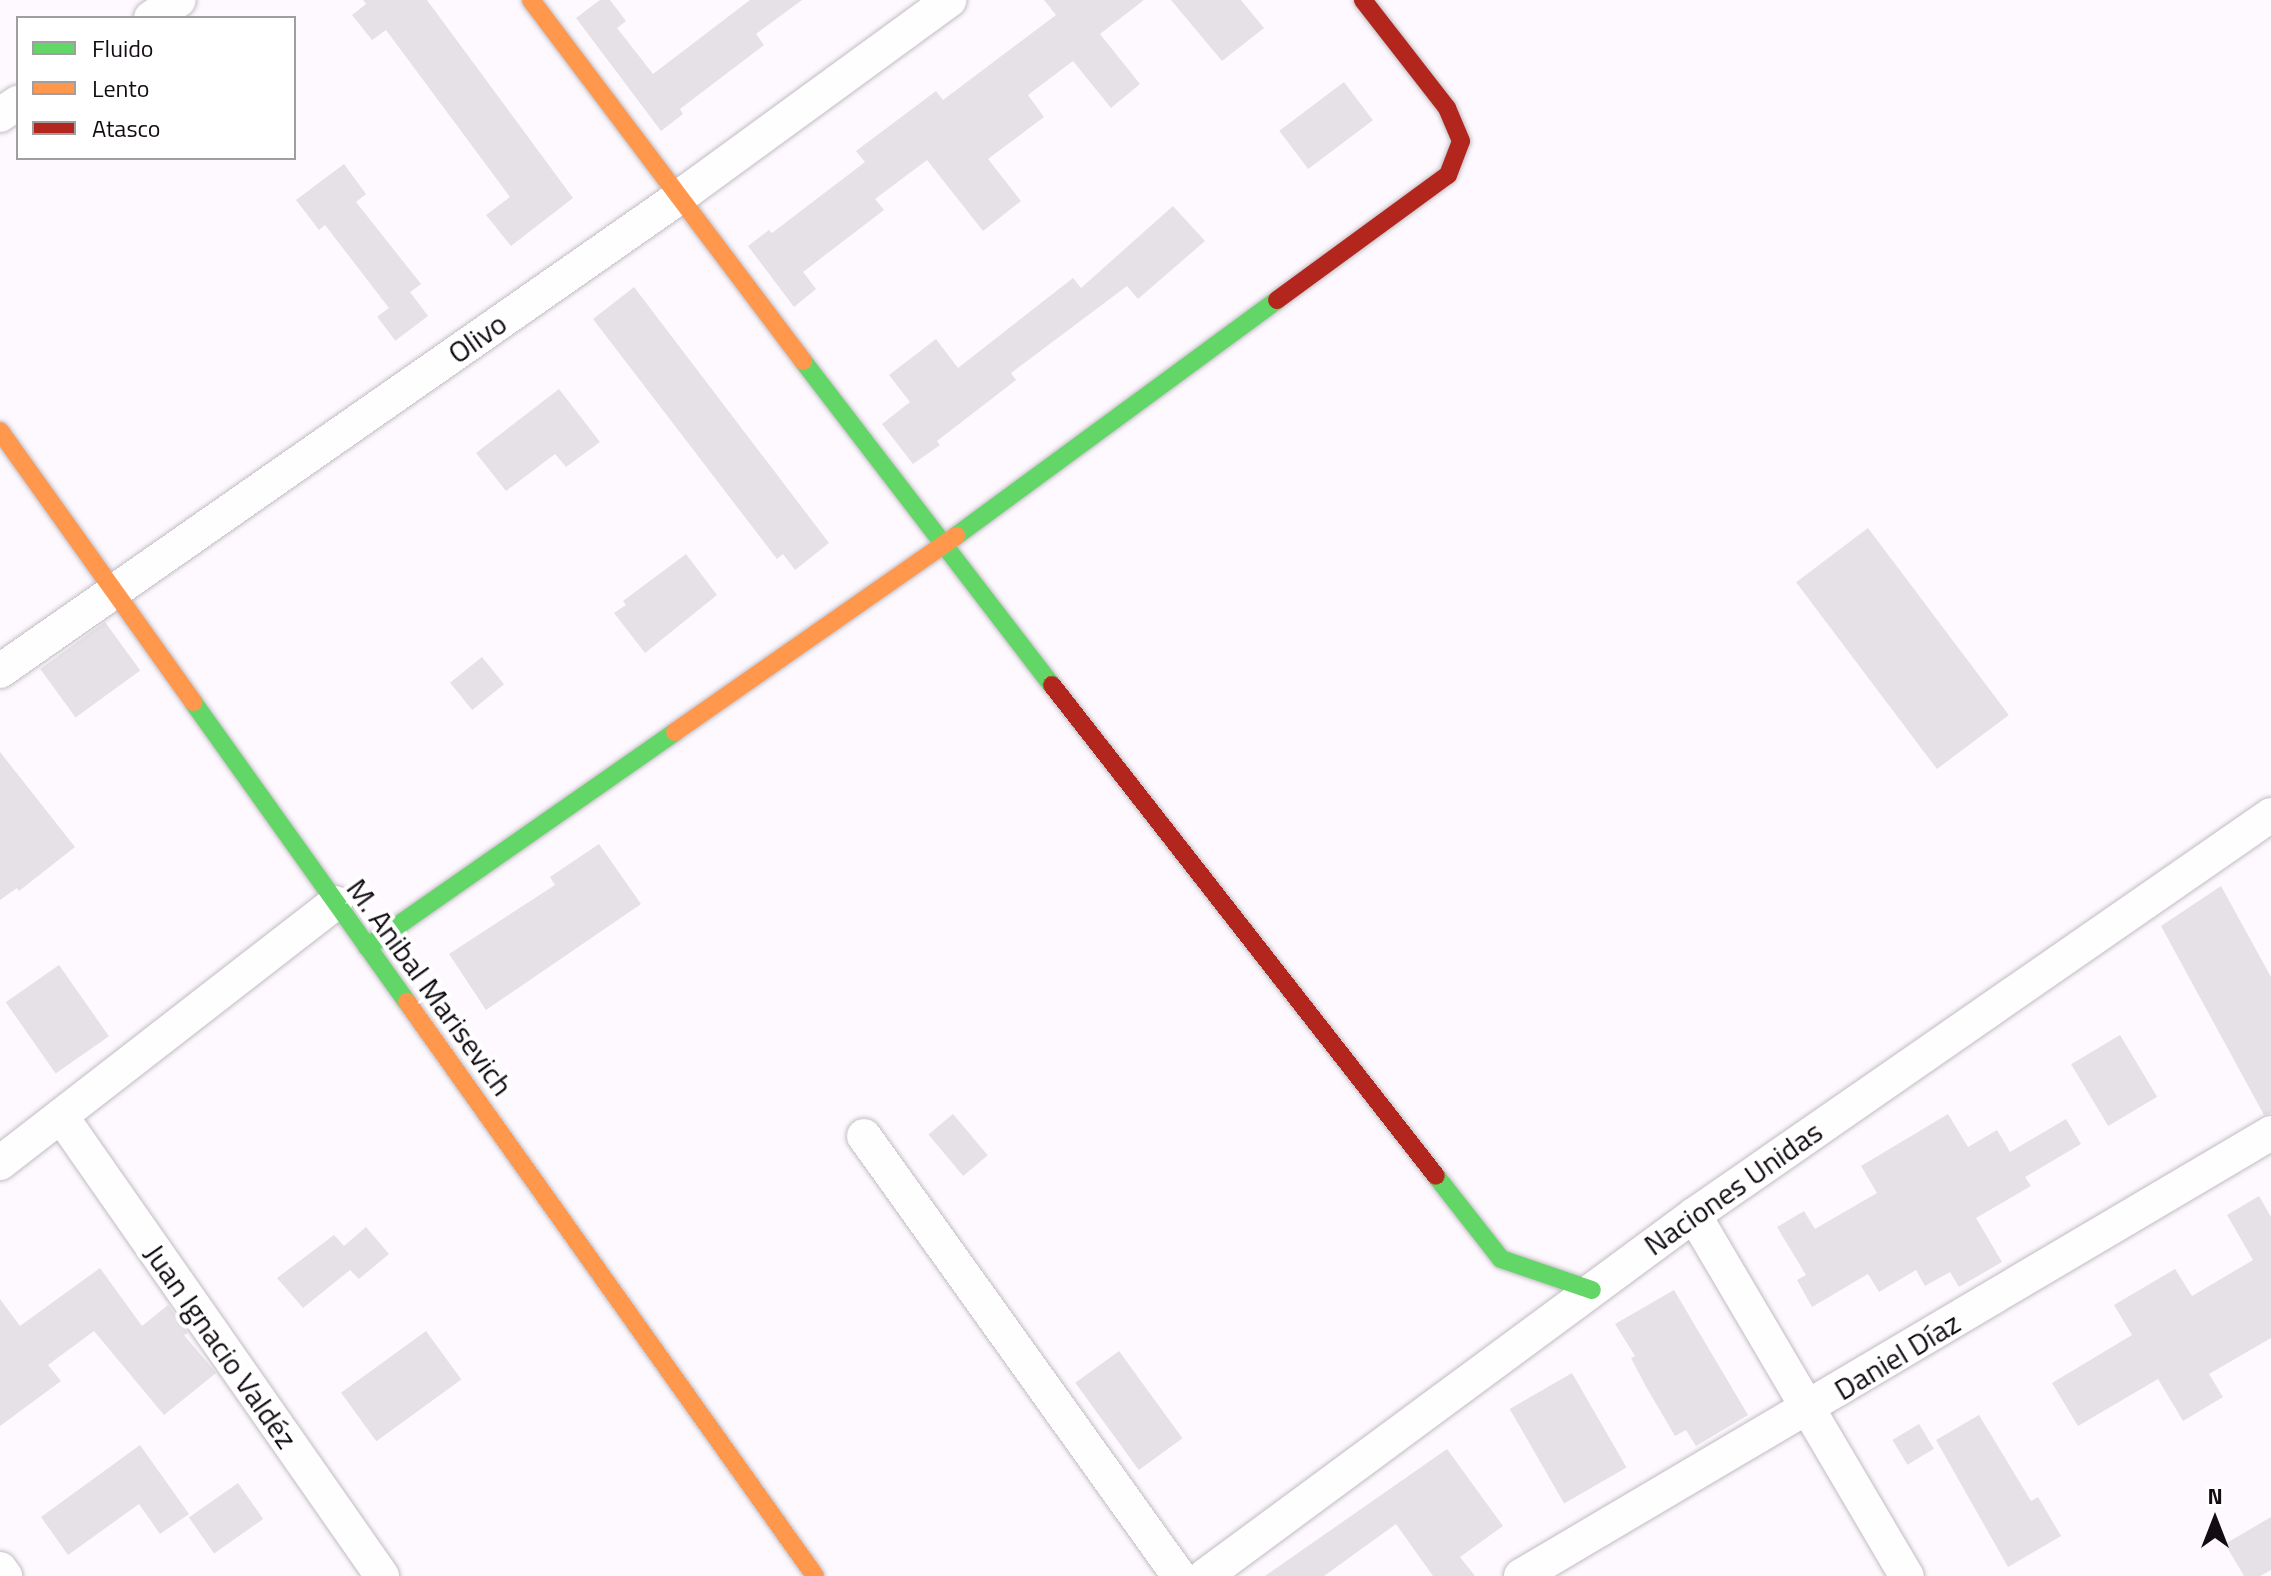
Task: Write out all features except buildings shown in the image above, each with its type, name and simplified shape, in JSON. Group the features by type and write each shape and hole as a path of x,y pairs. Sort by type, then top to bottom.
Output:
{"street":[{"path":"154,16 179,0"},
{"path":"531,0 943,546 1501,1259 1592,1290"},
{"name":"Olivo","path":"0,671 678,198 950,0"},
{"path":"367,947 943,546 1448,175 1461,141 1447,108 1363,0"},
{"name":"M. Anibal Marisevich","path":"0,431 815,1576"},
{"name":"Naciones Unidas","path":"1205,1576 1694,1215 2271,815"},
{"path":"0,1163 335,903"},
{"name":"Juan Ignacio Valdéz","path":"61,1116 382,1576"},
{"name":"Daniel Díaz","path":"1521,1576 2271,1133"},
{"path":"864,1136 1179,1576"},
{"path":"1694,1215 1907,1576"},
{"path":"0,1569 5,1576"}],"traffic: fast":[{"path":"956,536 1277,300"},
{"path":"803,361 1052,685"},
{"path":"193,702 407,1002"},
{"path":"367,947 675,732"},
{"path":"1436,1176 1501,1259 1592,1290"}],"traffic: slow":[{"path":"531,0 803,361"},
{"path":"0,431 193,702"},
{"path":"675,732 956,536"},
{"path":"407,1002 815,1576"}],"traffic: jam":[{"path":"1277,300 1448,175 1461,141 1447,108 1363,0"},
{"path":"1052,685 1436,1176"}]}
